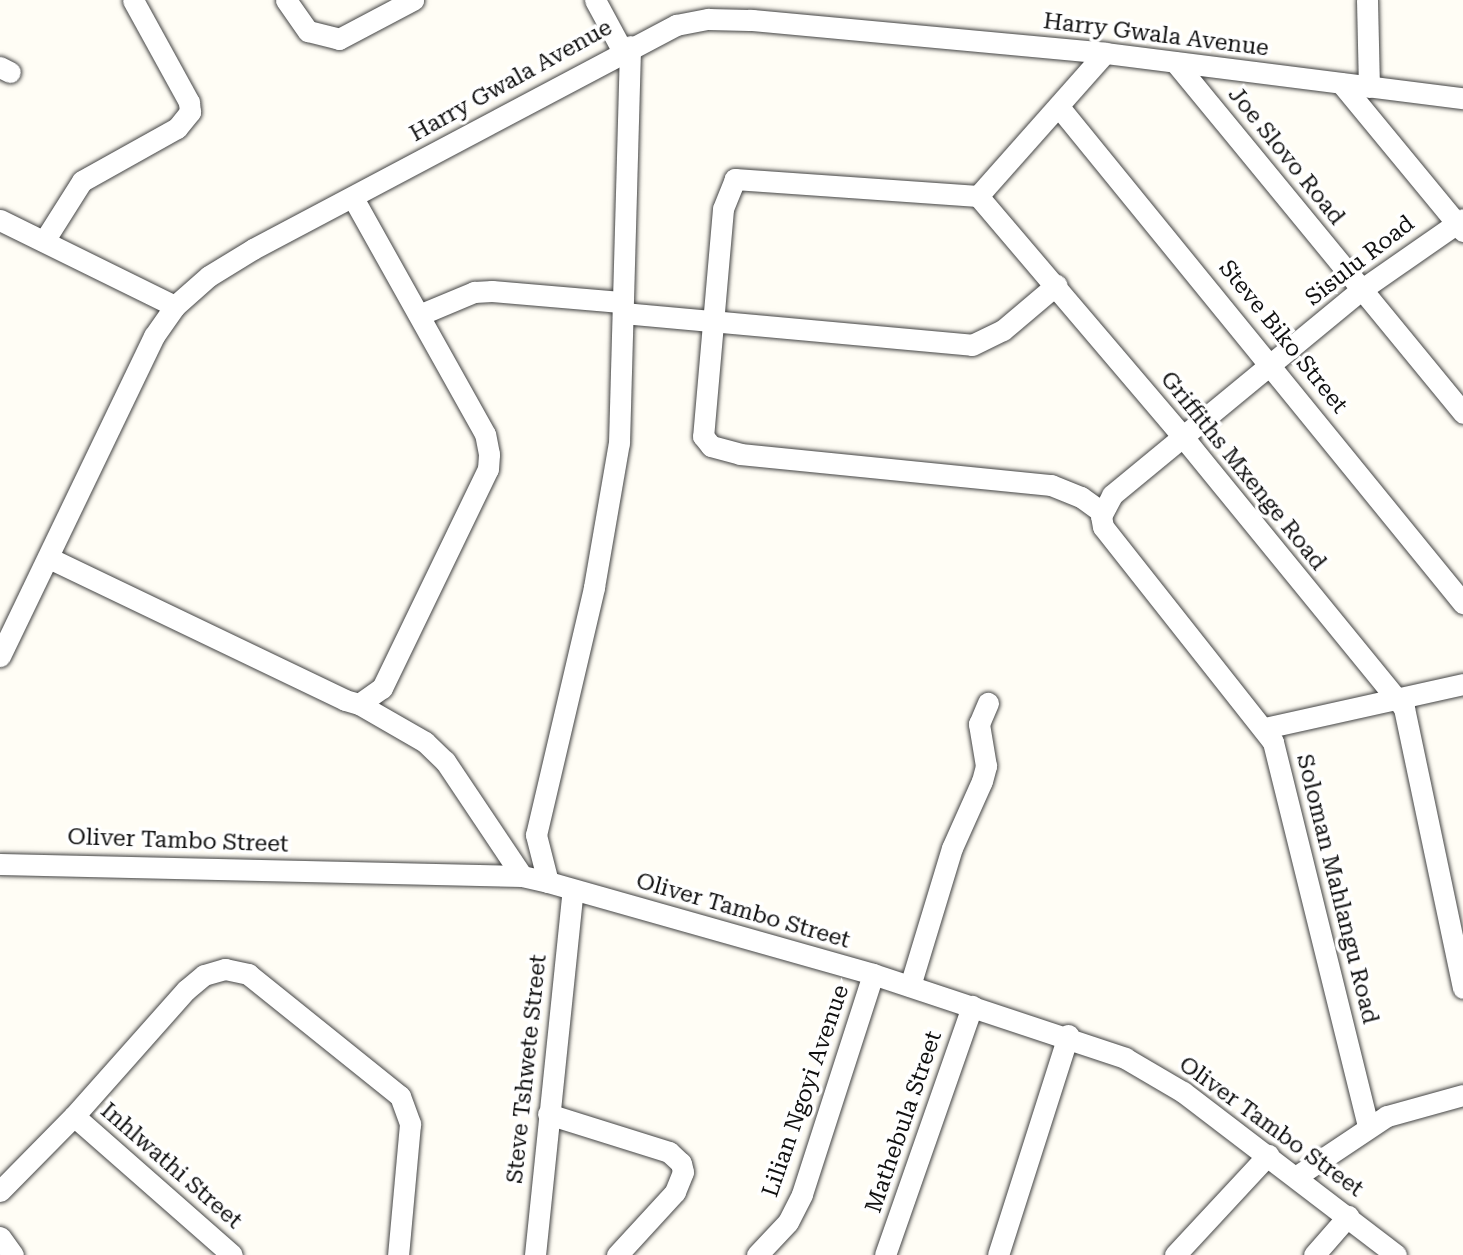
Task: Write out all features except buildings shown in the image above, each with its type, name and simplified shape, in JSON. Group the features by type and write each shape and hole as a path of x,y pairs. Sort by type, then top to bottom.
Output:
{"street":[{"path":"44,241 82,181 177,128 190,112 189,102 133,0"},
{"path":"286,0 308,31 339,39 413,0"},
{"path":"548,882 536,835 611,499 619,443 622,307 627,233 626,48 595,0"},
{"path":"1367,0 1368,86"},
{"name":"Harry Gwala Avenue","path":"0,656 154,336 175,306 230,262 353,198 626,48 676,25 708,19 1105,53 1463,98"},
{"path":"1102,512 1081,497 1051,485 740,454 710,446 701,424 725,195 735,179 978,196 1105,53"},
{"name":"Joe Slovo Road","path":"1175,62 1463,413"},
{"path":"1341,83 1460,224"},
{"name":"Steve Biko Street","path":"1059,107 1273,364 1463,603"},
{"name":"Griffiths Mxenge Road","path":"978,196 1183,437 1396,697 1410,724 1463,985"},
{"path":"353,198 485,434 488,469 382,688 359,704"},
{"path":"0,220 175,306"},
{"name":"Sisulu Road","path":"1102,512 1112,495 1361,290 1460,224"},
{"path":"419,315 474,292 492,291 622,307 713,323 972,345 1003,330 1056,285"},
{"name":"Soloman Mahlangu Road","path":"1102,512 1103,527 1265,728 1279,758 1368,1126"},
{"path":"49,558 359,704 425,742 445,761 522,876"},
{"path":"1265,728 1463,684"},
{"path":"909,986 952,848 982,781 986,766 979,724 988,703"},
{"name":"Oliver Tambo Street","path":"0,864 522,876 548,882 873,974 1068,1035 1148,1070 1297,1176 1396,1255"},
{"name":"Steve Tshwete Street","path":"535,1255 573,890"},
{"path":"0,1191 74,1116 195,982 225,969 248,974 400,1096 408,1111 398,1255"},
{"name":"Lilian Ngoyi Avenue","path":"757,1255 788,1222 802,1194 873,974"},
{"name":"Mathebula Street","path":"885,1255 972,1006"},
{"path":"998,1255 1068,1035"},
{"path":"1297,1176 1368,1126 1387,1116 1463,1095"},
{"path":"548,1114 669,1152 681,1163 681,1183 675,1192 617,1255"},
{"name":"Inhlwathi Street","path":"74,1116 233,1255"},
{"path":"1175,1255 1268,1155"},
{"path":"1314,1255 1348,1216"},
{"path":"0,1237 13,1255"}]}
